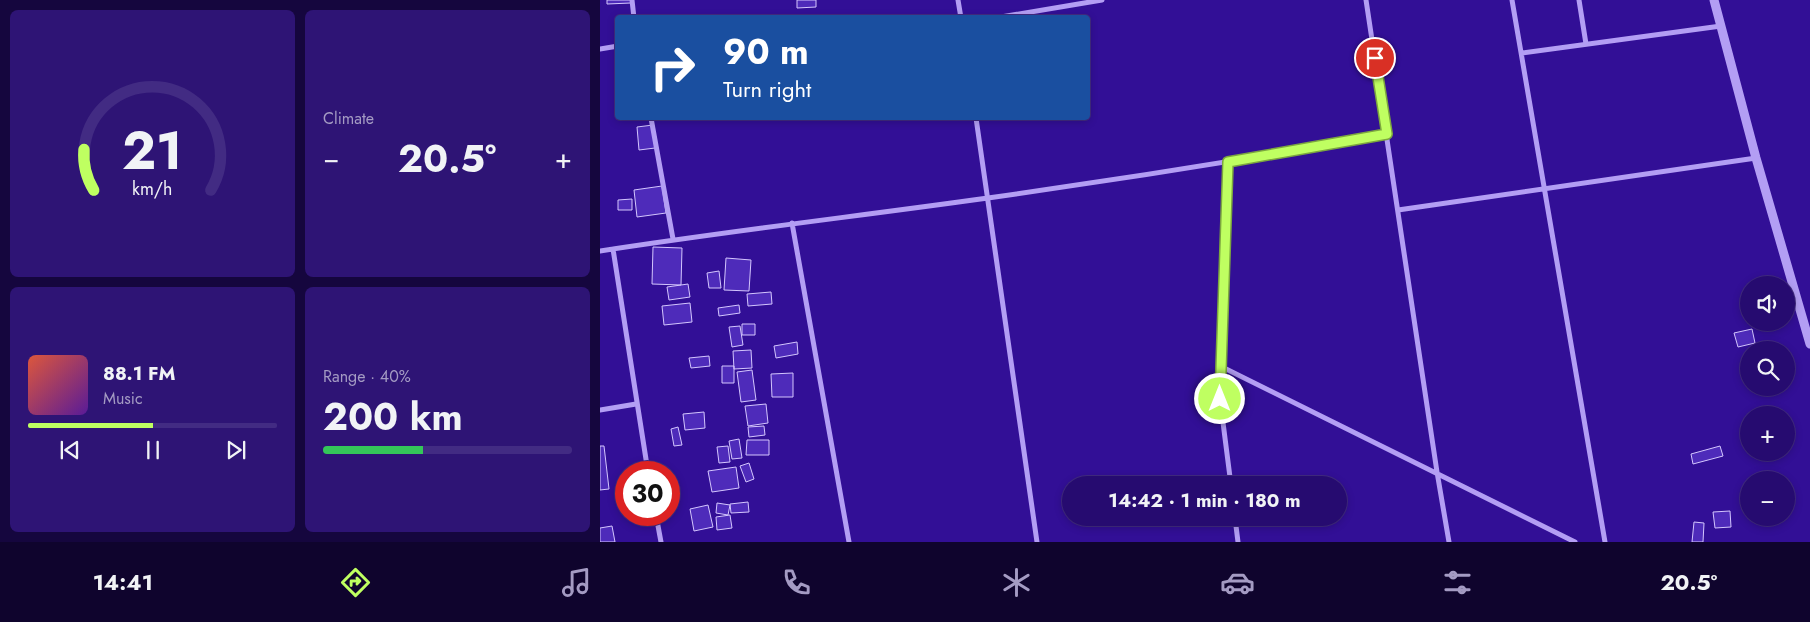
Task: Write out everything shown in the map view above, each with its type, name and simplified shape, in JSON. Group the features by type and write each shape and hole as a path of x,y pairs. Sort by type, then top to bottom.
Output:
{"street":[{"path":"632,0 634,15"},
{"path":"958,0 960,15"},
{"path":"1013,15 1102,0"},
{"path":"1366,0 1436,472 1449,542"},
{"path":"1512,0 1605,542"},
{"path":"1579,0 1586,44"},
{"path":"1714,0 1756,158 1810,344"},
{"path":"1522,52 1721,26"},
{"path":"600,49 615,46"},
{"path":"651,120 673,239"},
{"path":"976,120 1037,542"},
{"path":"600,251 673,239 987,198 1228,162 1387,134"},
{"path":"1398,210 1756,158"},
{"path":"1228,162 1220,399 1229,476"},
{"path":"792,223 848,542"},
{"path":"613,249 646,461"},
{"path":"1220,366 1574,542"},
{"path":"600,410 636,404"},
{"path":"658,526 661,542"},
{"path":"1236,526 1238,542"}],"building":[{"path":"607,0 631,0 631,3 607,4"},
{"path":"797,0 816,0 816,7 797,8"},
{"path":"653,125 655,148 639,150 637,127"},
{"path":"662,186 666,213 637,217 634,190"},
{"path":"632,199 632,210 618,210 618,200"},
{"path":"653,247 682,248 681,285 652,284"},
{"path":"726,258 751,260 749,291 724,290"},
{"path":"719,271 721,288 709,288 707,273"},
{"path":"688,284 690,297 669,300 667,287"},
{"path":"771,292 772,304 748,306 747,294"},
{"path":"690,303 692,322 664,325 662,306"},
{"path":"739,305 740,313 719,316 718,308"},
{"path":"742,324 755,324 755,335 742,335"},
{"path":"740,326 743,345 732,347 729,327"},
{"path":"1752,331 1755,341 1740,341 1740,347 1738,347 1734,333"},
{"path":"797,342 798,354 776,358 774,346"},
{"path":"751,350 752,368 734,369 733,351"},
{"path":"709,356 710,366 691,368 689,358"},
{"path":"722,366 734,366 734,383 722,383"},
{"path":"752,370 756,400 741,402 737,372"},
{"path":"793,373 793,397 772,397 771,374"},
{"path":"766,404 768,423 748,426 745,406"},
{"path":"704,412 705,428 685,430 683,414"},
{"path":"764,426 765,435 749,437 748,427"},
{"path":"678,427 682,445 674,446 671,429"},
{"path":"739,439 742,458 732,459 729,441"},
{"path":"747,440 769,440 769,455 746,455"},
{"path":"600,446 604,446 609,489 600,490"},
{"path":"728,446 730,462 719,463 717,447"},
{"path":"1720,446 1723,456 1693,464 1691,454"},
{"path":"749,463 754,479 746,482 740,466"},
{"path":"736,467 739,488 712,492 708,471"},
{"path":"748,502 749,512 731,513 730,504"},
{"path":"717,503 730,505 728,515 716,513"},
{"path":"708,505 713,527 694,531 690,509"},
{"path":"1730,511 1731,527 1715,528 1713,512"},
{"path":"730,515 732,528 717,530 716,517"},
{"path":"1694,522 1704,523 1703,542 1692,542"},
{"path":"612,526 615,542 600,542 600,528"}],"route":[{"path":"1220,399 1228,162 1387,134 1375,58"}]}
